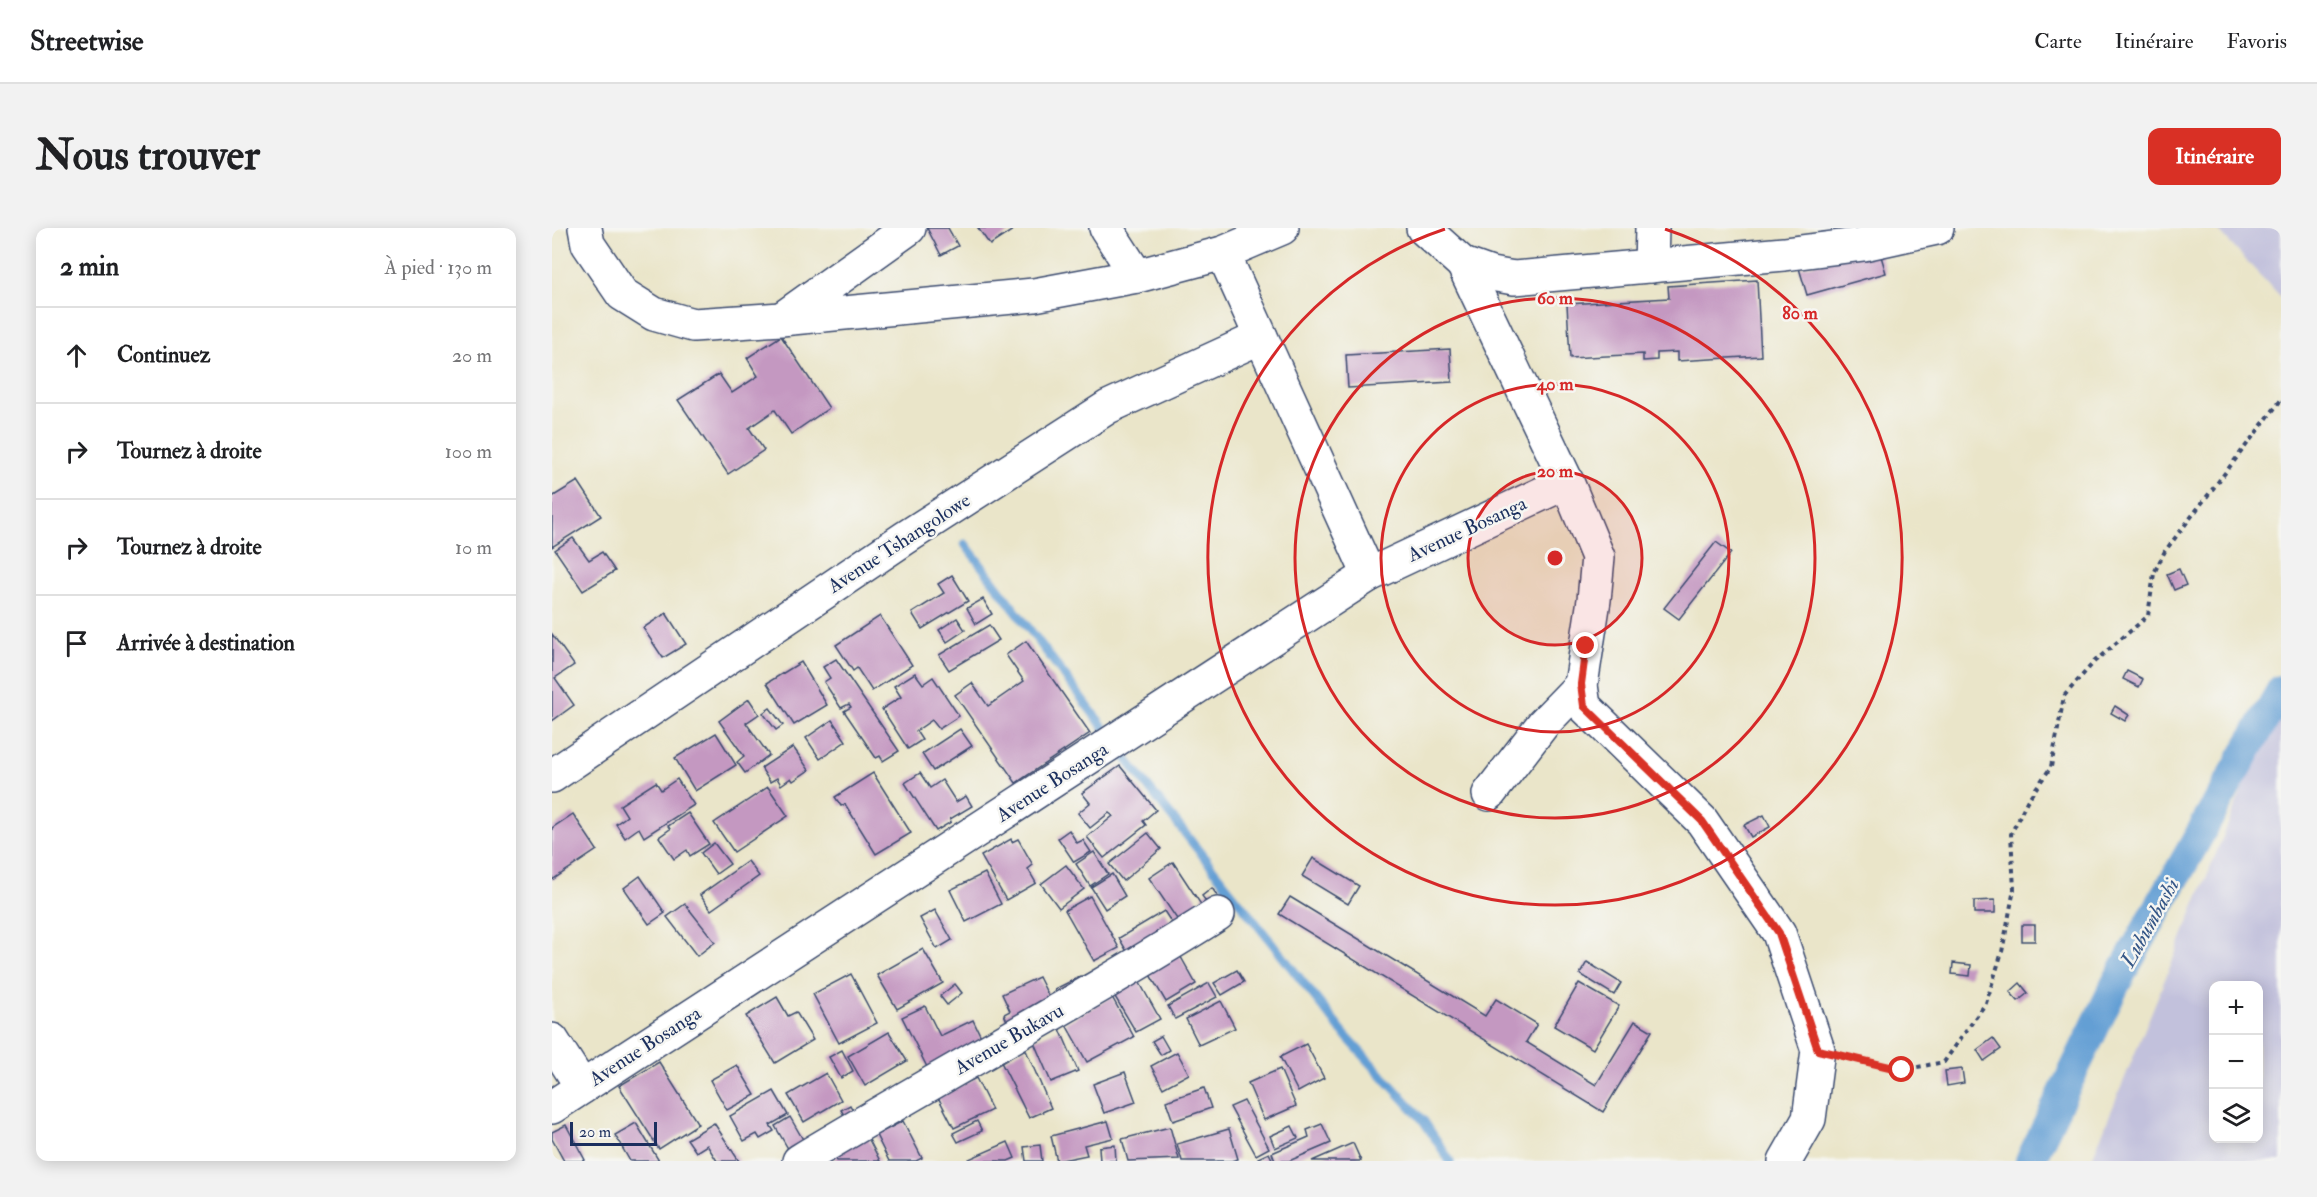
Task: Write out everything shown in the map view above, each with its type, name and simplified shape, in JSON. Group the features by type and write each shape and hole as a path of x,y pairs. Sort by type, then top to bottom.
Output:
{"street":[{"path":"585,228 588,244 622,294 654,315 693,325 1034,295 1137,276 1223,253 1282,228"},
{"path":"781,319 909,228"},
{"path":"1106,228 1137,276"},
{"path":"1423,228 1463,264 1491,274 1514,278 1784,255 1864,244 1937,228"},
{"path":"1651,267 1652,228"},
{"path":"1223,253 1369,575"},
{"path":"1463,264 1567,482 1598,557 1581,684 1584,706 1702,821 1779,933 1818,1050 1809,1119 1785,1161"},
{"name":"Avenue Tshangolowe","path":"552,776 905,538 1108,407 1261,337"},
{"name":"Avenue Bosanga","path":"552,1107 1369,575 1567,482"},
{"path":"1489,794 1543,724 1581,684"},
{"name":"Avenue Bukavu","path":"799,1161 1037,1021 1138,965 1218,914"},
{"path":"552,1040 582,1087"}],"path":[{"path":"1818,1050 1902,1070 1944,1062 1986,1003 2001,952 2014,890 2012,834 2027,801 2051,767 2064,696 2095,661 2148,616 2154,573 2165,551 2281,400"}],"shaded area":[{"path":"2216,228 2281,228 2281,298"},
{"path":"2281,694 2281,1161 2091,1161"}],"building":[{"path":"927,228 948,228 958,246 941,255"},
{"path":"978,228 1016,228 990,245"},
{"path":"1878,246 1886,273 1807,295 1799,268"},
{"path":"1757,280 1761,356 1677,361 1677,352 1657,353 1657,360 1643,361 1643,354 1570,358 1567,304 1669,298 1668,286"},
{"path":"781,336 829,408 791,434 775,410 749,428 764,450 728,474 678,400 719,374 732,393 758,376 747,358"},
{"path":"1450,349 1452,382 1348,388 1346,355"},
{"path":"578,481 601,516 552,547 552,497"},
{"path":"573,538 589,560 602,552 615,571 583,591 555,550"},
{"path":"1716,542 1731,553 1679,619 1664,608"},
{"path":"2179,569 2186,585 2174,590 2167,574"},
{"path":"952,575 968,601 922,629 912,613 944,593 938,584"},
{"path":"983,599 992,614 976,624 967,608"},
{"path":"666,613 686,644 663,658 643,628"},
{"path":"880,616 912,665 872,691 857,668 853,671 836,645"},
{"path":"957,618 965,630 947,642 939,630"},
{"path":"989,625 999,640 949,670 939,655"},
{"path":"552,634 574,665 555,678 574,705 552,721"},
{"path":"1026,641 1090,733 1016,783 955,695 972,683 988,706 1024,681 1006,655"},
{"path":"836,659 899,751 883,761 880,756 876,758 844,711 851,707 849,704 841,708 824,682 830,678 823,667"},
{"path":"801,662 827,705 794,725 767,683"},
{"path":"2127,671 2143,679 2139,687 2123,679"},
{"path":"915,673 923,684 933,677 959,716 939,729 932,720 916,731 922,740 908,749 882,709 901,697 894,686"},
{"path":"749,699 759,714 746,723 769,755 745,773 737,762 744,756 719,721"},
{"path":"2115,706 2129,715 2125,721 2111,713"},
{"path":"770,708 783,725 776,730 763,713"},
{"path":"832,720 846,741 820,759 806,738"},
{"path":"960,729 972,746 933,771 922,754"},
{"path":"716,733 736,765 695,791 675,758"},
{"path":"793,747 809,770 793,781 791,778 781,785 777,778 770,782 761,768"},
{"path":"1120,766 1156,810 1143,821 1146,825 1104,858 1087,837 1113,816 1109,813 1090,828 1078,813 1090,803 1082,793"},
{"path":"873,773 911,833 876,854 845,804 841,806 835,797"},
{"path":"920,773 930,788 942,780 956,802 966,796 972,806 950,819 951,822 936,831 905,783"},
{"path":"677,779 694,805 644,837 639,828 625,838 616,824 627,816 620,805 656,782 661,790"},
{"path":"768,787 788,816 734,852 714,823"},
{"path":"688,813 709,844 690,856 687,850 674,859 659,837 670,829 668,826"},
{"path":"573,814 597,850 552,880 552,828"},
{"path":"1764,815 1770,827 1751,837 1744,825"},
{"path":"1069,830 1077,843 1083,840 1091,852 1074,862 1058,838"},
{"path":"1148,833 1161,849 1123,881 1109,864"},
{"path":"1011,839 1012,842 1018,839 1033,865 1028,869 1036,883 1006,900 981,856"},
{"path":"714,843 730,864 716,874 701,853"},
{"path":"1094,852 1108,874 1090,886 1076,864"},
{"path":"1313,858 1359,886 1348,904 1302,876"},
{"path":"748,861 759,876 711,910 700,895"},
{"path":"1173,862 1204,909 1181,925 1149,878"},
{"path":"1066,865 1084,889 1059,908 1041,884"},
{"path":"985,873 1001,904 966,922 950,890"},
{"path":"1112,874 1125,896 1105,909 1091,887"},
{"path":"640,876 665,913 649,924 624,888"},
{"path":"1212,888 1221,901 1211,908 1202,896"},
{"path":"1090,896 1119,948 1094,961 1065,910"},
{"path":"1290,897 1485,1016 1496,999 1537,1024 1526,1042 1596,1085 1635,1021 1652,1031 1603,1112 1279,914"},
{"path":"1995,900 1995,913 1974,913 1974,901"},
{"path":"685,904 715,942 697,956 667,917"},
{"path":"935,910 952,940 937,949 920,918"},
{"path":"1164,911 1177,931 1132,960 1119,938"},
{"path":"2022,925 2035,925 2035,941 2022,941"},
{"path":"923,949 943,983 897,1009 877,975"},
{"path":"1177,950 1196,984 1166,1002 1146,968"},
{"path":"1587,962 1621,983 1614,995 1580,974"},
{"path":"1953,963 1971,965 1970,976 1952,974"},
{"path":"1237,970 1244,982 1222,995 1214,983"},
{"path":"851,974 877,1023 839,1043 813,994"},
{"path":"1081,976 1087,988 1062,1002 1055,989"},
{"path":"1136,976 1160,1019 1136,1032 1111,990"},
{"path":"1039,977 1053,1005 1009,1026 1004,1014 1010,1011 1002,994"},
{"path":"1209,983 1217,997 1175,1019 1168,1006"},
{"path":"1579,983 1619,1006 1593,1049 1554,1026"},
{"path":"2020,983 2028,993 2018,1001 2010,992"},
{"path":"955,984 962,993 947,1005 940,996"},
{"path":"777,997 788,1016 796,1012 813,1040 775,1063 746,1016"},
{"path":"1112,997 1134,1037 1087,1062 1065,1023"},
{"path":"1221,1001 1235,1028 1199,1045 1186,1019"},
{"path":"925,1006 940,1036 973,1020 982,1039 929,1071 902,1017"},
{"path":"1060,1029 1078,1071 1051,1082 1033,1040"},
{"path":"889,1032 907,1061 865,1086 848,1056"},
{"path":"1161,1036 1169,1050 1161,1055 1152,1041"},
{"path":"1993,1038 2001,1049 1984,1061 1977,1050"},
{"path":"1306,1044 1324,1078 1298,1092 1280,1057"},
{"path":"1025,1048 1051,1108 1029,1118 1001,1062"},
{"path":"842,1050 853,1071 841,1078 829,1057"},
{"path":"1177,1052 1189,1074 1163,1088 1151,1066"},
{"path":"659,1062 698,1124 659,1149 619,1086"},
{"path":"737,1065 755,1095 727,1110 710,1080"},
{"path":"1280,1069 1296,1106 1264,1120 1248,1083"},
{"path":"1962,1069 1964,1083 1947,1086 1945,1071"},
{"path":"1125,1072 1136,1102 1104,1113 1093,1084"},
{"path":"826,1073 841,1100 804,1122 788,1095"},
{"path":"976,1078 992,1110 954,1128 938,1097"},
{"path":"1204,1088 1211,1108 1173,1121 1166,1101"},
{"path":"774,1091 788,1115 770,1125 774,1131 760,1139 757,1134 744,1141 730,1116"},
{"path":"1244,1101 1269,1148 1256,1155 1230,1107"},
{"path":"850,1105 856,1116 847,1120 841,1110"},
{"path":"790,1117 805,1143 790,1152 775,1126"},
{"path":"903,1121 922,1158 916,1161 889,1161 876,1135"},
{"path":"977,1121 982,1131 958,1142 953,1133"},
{"path":"1108,1121 1113,1138 1084,1145 1087,1155 1057,1161 1051,1136"},
{"path":"636,1123 659,1161 630,1161 615,1135"},
{"path":"714,1123 739,1161 717,1161 707,1145 696,1152 687,1139"},
{"path":"1322,1124 1331,1143 1289,1161 1275,1161 1272,1153 1309,1137 1307,1130"},
{"path":"566,1125 585,1160 564,1161 552,1139 552,1132"},
{"path":"1292,1126 1298,1138 1275,1148 1270,1136"},
{"path":"1170,1127 1179,1159 1128,1161 1122,1139"},
{"path":"1229,1129 1238,1159 1182,1161 1177,1144"},
{"path":"864,1130 880,1161 837,1161 830,1147"},
{"path":"1008,1142 1015,1158 1008,1161 970,1161 969,1159"},
{"path":"1353,1143 1361,1161 1312,1161"},
{"path":"1040,1145 1042,1161 1026,1161 1024,1147"},
{"path":"1115,1145 1116,1161 1100,1161 1099,1147"},
{"path":"1269,1153 1273,1161 1260,1161 1258,1158"}],"waterway":[{"path":"965,544 1104,728"},
{"name":"Lubumbashi","path":"2030,1161 2116,983 2281,690"},
{"path":"1126,759 1344,1034 1423,1120 1450,1161"}],"route":[{"path":"1586,646 1581,684 1584,706 1702,821 1779,933 1818,1050 1902,1070"}]}
